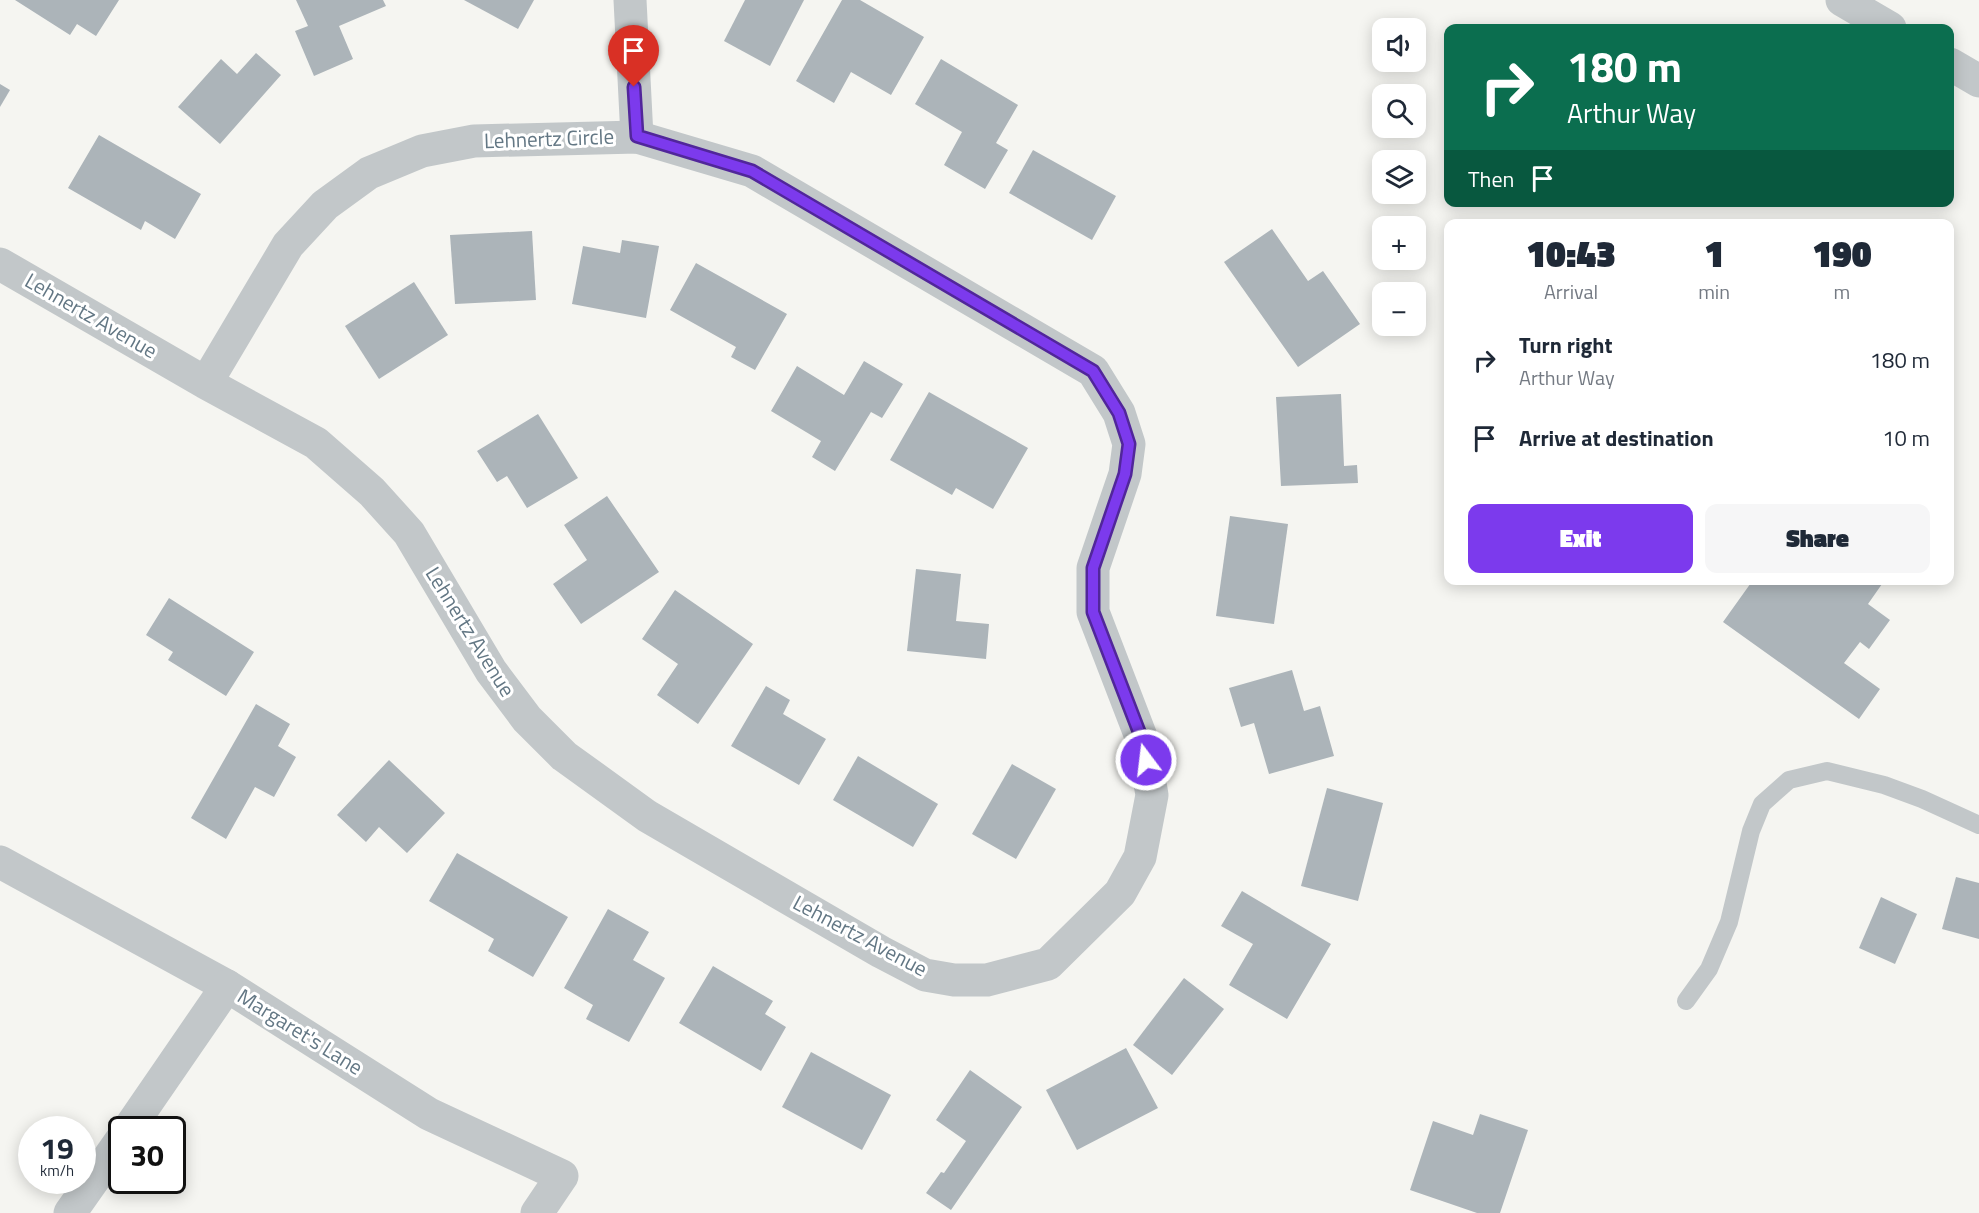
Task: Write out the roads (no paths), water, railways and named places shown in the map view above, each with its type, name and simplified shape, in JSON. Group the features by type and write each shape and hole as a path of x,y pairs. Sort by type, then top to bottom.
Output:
{"street":[{"path":"630,0 637,136"},
{"path":"1842,0 1883,24"},
{"path":"1954,66 1979,81"},
{"name":"Lehnertz Circle","path":"206,383 288,245 325,205 369,173 422,152 474,141 637,136 752,171 1093,371 1119,413 1129,444 1125,474 1093,568 1093,612 1143,742 1152,795 1140,857 1120,893 1048,964 987,980 954,980"},
{"name":"Lehnertz Avenue","path":"0,264 206,383 316,443 372,492 409,533 491,670 527,719 564,756 647,816 881,952 925,975 954,980"},
{"name":"Margaret's Lane","path":"0,862 227,986 429,1114 562,1176 537,1213"},
{"path":"138,1116 227,986"},
{"path":"70,1213 108,1159"}],"lane":[{"path":"1686,1001 1709,969 1729,922 1751,831 1762,804 1790,780 1827,771 1884,785 1922,799 1979,825"}]}
